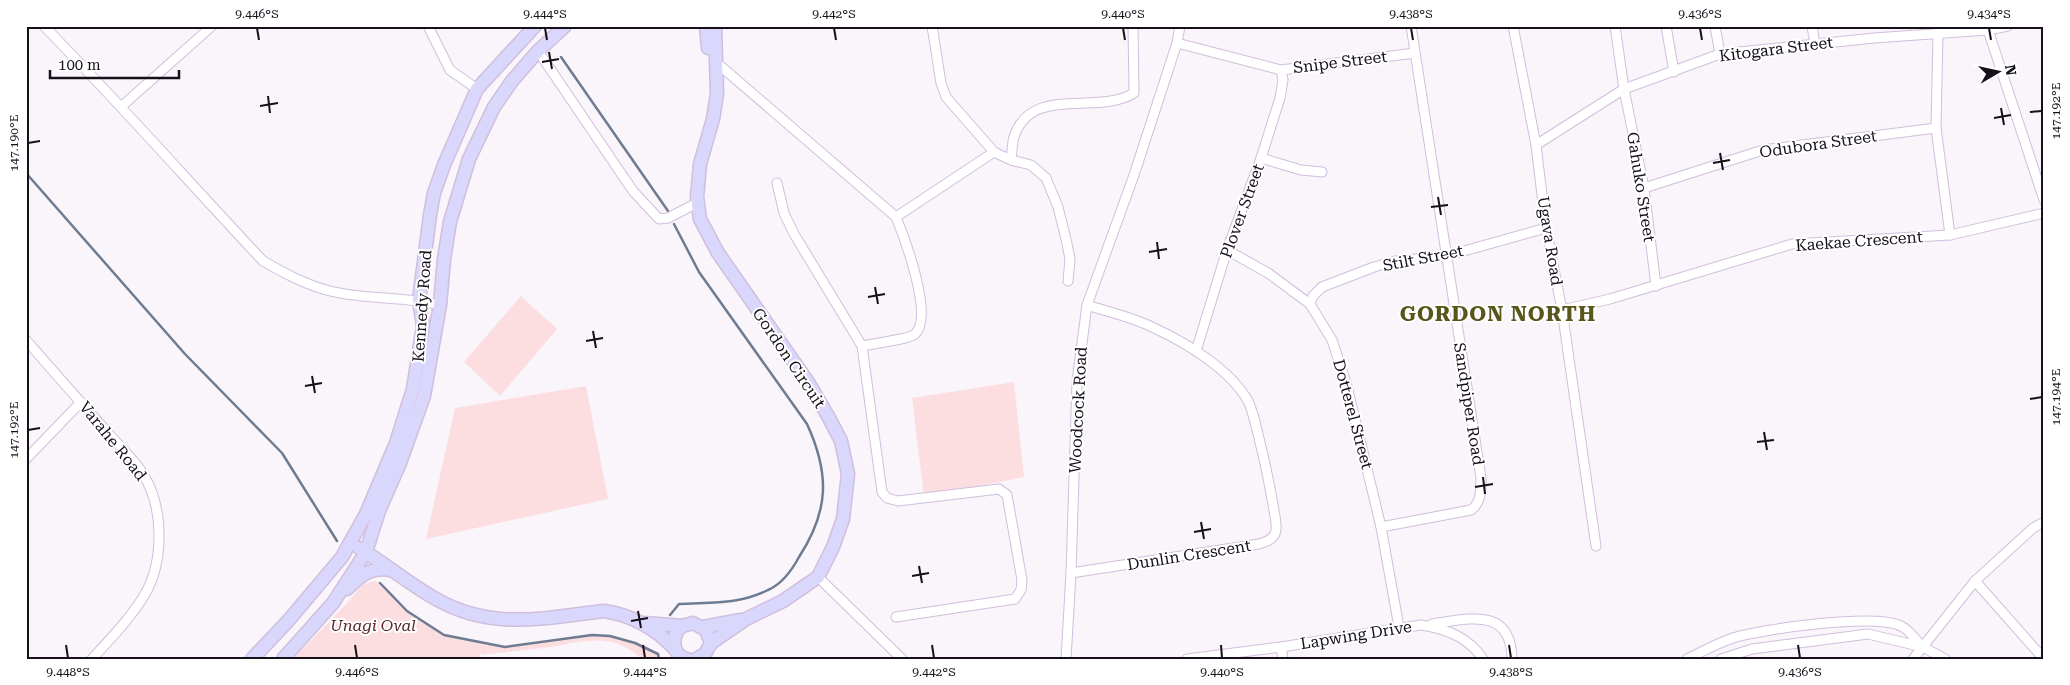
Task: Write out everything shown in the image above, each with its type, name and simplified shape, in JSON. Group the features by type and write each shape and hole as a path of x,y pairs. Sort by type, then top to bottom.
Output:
{"main road":[{"name":"Kennedy Road","path":"252,659 288,621 342,557 381,480 411,398 420,353 423,326 419,300 434,193 460,125 477,89 536,26"},
{"name":"Kennedy Road","path":"283,659 332,603 366,552 380,511 398,469 424,396 440,305 444,259 450,222 469,159 494,107 512,81 538,51 564,26"},
{"name":"Gordon Circuit","path":"706,26 709,52 713,60 718,63"},
{"name":"Gordon Circuit","path":"710,643 746,619 783,601 818,577 833,546 843,519 848,474 841,441 808,382 718,253 700,219 697,203 700,164 715,109 718,63 715,26"},
{"path":"380,511 375,525 375,541 377,550 393,571"},
{"path":"350,543 436,600 476,615 506,620 529,621 604,611 616,613 642,623 663,636 682,656"},
{"path":"332,603 359,577 379,568 393,571"},
{"name":"Gordon Circuit","path":"682,626 693,623 703,627 746,619"},
{"path":"642,623 682,626"},
{"path":"682,626 674,637 682,656"},
{"path":"699,658 707,651 710,643 708,634 703,627"}],"street":[{"path":"44,26 122,106 151,141 263,261 287,275 330,291 363,296 419,300 440,305"},
{"path":"122,106 212,26"},
{"path":"428,26 450,70 477,89"},
{"path":"932,26 941,83 946,97 994,152 1011,160 1031,165 1046,178 1058,207 1066,239 1070,259 1068,281"},
{"path":"1011,160 1014,138 1022,122 1033,110 1053,106 1123,100 1134,93 1133,26"},
{"name":"Woodcock Road","path":"1066,659 1071,573 1076,382 1087,305 1134,175 1177,43 1180,26"},
{"name":"Sandpiper Road","path":"1381,527 1471,510 1477,506 1481,489 1481,478 1411,26"},
{"name":"Ugava Road","path":"1513,26 1536,145 1546,228 1562,310 1596,546"},
{"name":"Gahuko Street","path":"1615,26 1624,89 1644,188 1656,286"},
{"path":"1666,26 1674,72"},
{"path":"1714,26 1720,54"},
{"path":"1812,26 1815,44"},
{"name":"Kitogara Street","path":"1536,145 1624,89 1720,54 1988,30 2008,26"},
{"path":"1988,30 2044,200"},
{"path":"1938,33 1936,128 1950,235"},
{"name":"Snipe Street","path":"1177,43 1281,70 1415,52"},
{"path":"538,51 633,191 659,219 668,218 697,203"},
{"path":"718,63 896,217 905,238 920,294 923,317 920,328 914,336 862,346"},
{"name":"Plover Street","path":"1196,351 1227,250 1261,158 1284,80 1281,70"},
{"name":"Odubora Street","path":"1644,188 1763,150 1936,128"},
{"path":"896,217 994,152"},
{"path":"1261,158 1301,170 1322,172"},
{"path":"777,183 784,213 794,234 862,346 882,492 886,498 898,501 999,489 1004,490 1007,495 1021,573 1021,590 1015,599 896,617"},
{"name":"Kaekae Crescent","path":"1562,310 1656,286 1792,244 1950,235 2044,213"},
{"name":"Stilt Street","path":"1310,304 1313,296 1322,286 1350,275 1395,261 1446,256 1546,228"},
{"name":"Dotterel Street","path":"1227,250 1268,273 1310,304 1332,340 1341,366 1381,527 1399,627"},
{"name":"Dunlin Crescent","path":"1071,573 1241,548 1269,541 1276,534 1277,525 1268,472 1248,402 1230,380 1196,351 1151,326 1087,305"},
{"name":"Varahe Road","path":"26,340 143,474 156,504 159,538 152,578 145,594 92,659"},
{"path":"26,459 81,402"},
{"path":"1912,659 1975,581 2033,528 2044,522"},
{"path":"818,577 902,659"},
{"path":"1975,581 2044,659"},
{"path":"1422,625 1477,618 1491,621 1503,628 1507,634 1512,644 1512,659"},
{"path":"1687,659 1733,638 1755,633 1856,621 1901,625 1923,646 1945,659"},
{"name":"Lapwing Drive","path":"1187,659 1281,647 1399,627 1422,625 1441,628 1459,636 1474,648 1483,659"},
{"path":"1721,659 1752,649 1868,634 1923,646"},
{"path":"1281,647 1283,659"}],"green space":[{"path":"521,296 557,329 500,396 464,362"},
{"path":"1014,382 1024,477 924,497 912,398"},
{"path":"586,386 608,499 426,539 455,408"},
{"name":"Unagi Oval","path":"373,581 380,583 407,611 444,635 505,647 592,635 610,636 635,643 658,654 659,659 642,659 620,644 584,641 482,655 480,653 480,659 293,659 362,585"}],"waterway":[{"path":"561,57 668,211"},
{"path":"26,173 185,354 282,453 337,541"},
{"path":"670,615 679,604 713,603 746,598 757,595 778,584 790,572 809,540 821,508 823,492 820,459 807,424 699,272 674,224"},
{"path":"380,583 407,611 444,635 505,647 592,635 610,636 635,643 658,654 659,659"}],"district":[{"name":"GORDON NORTH","path":"1498,314"}]}
